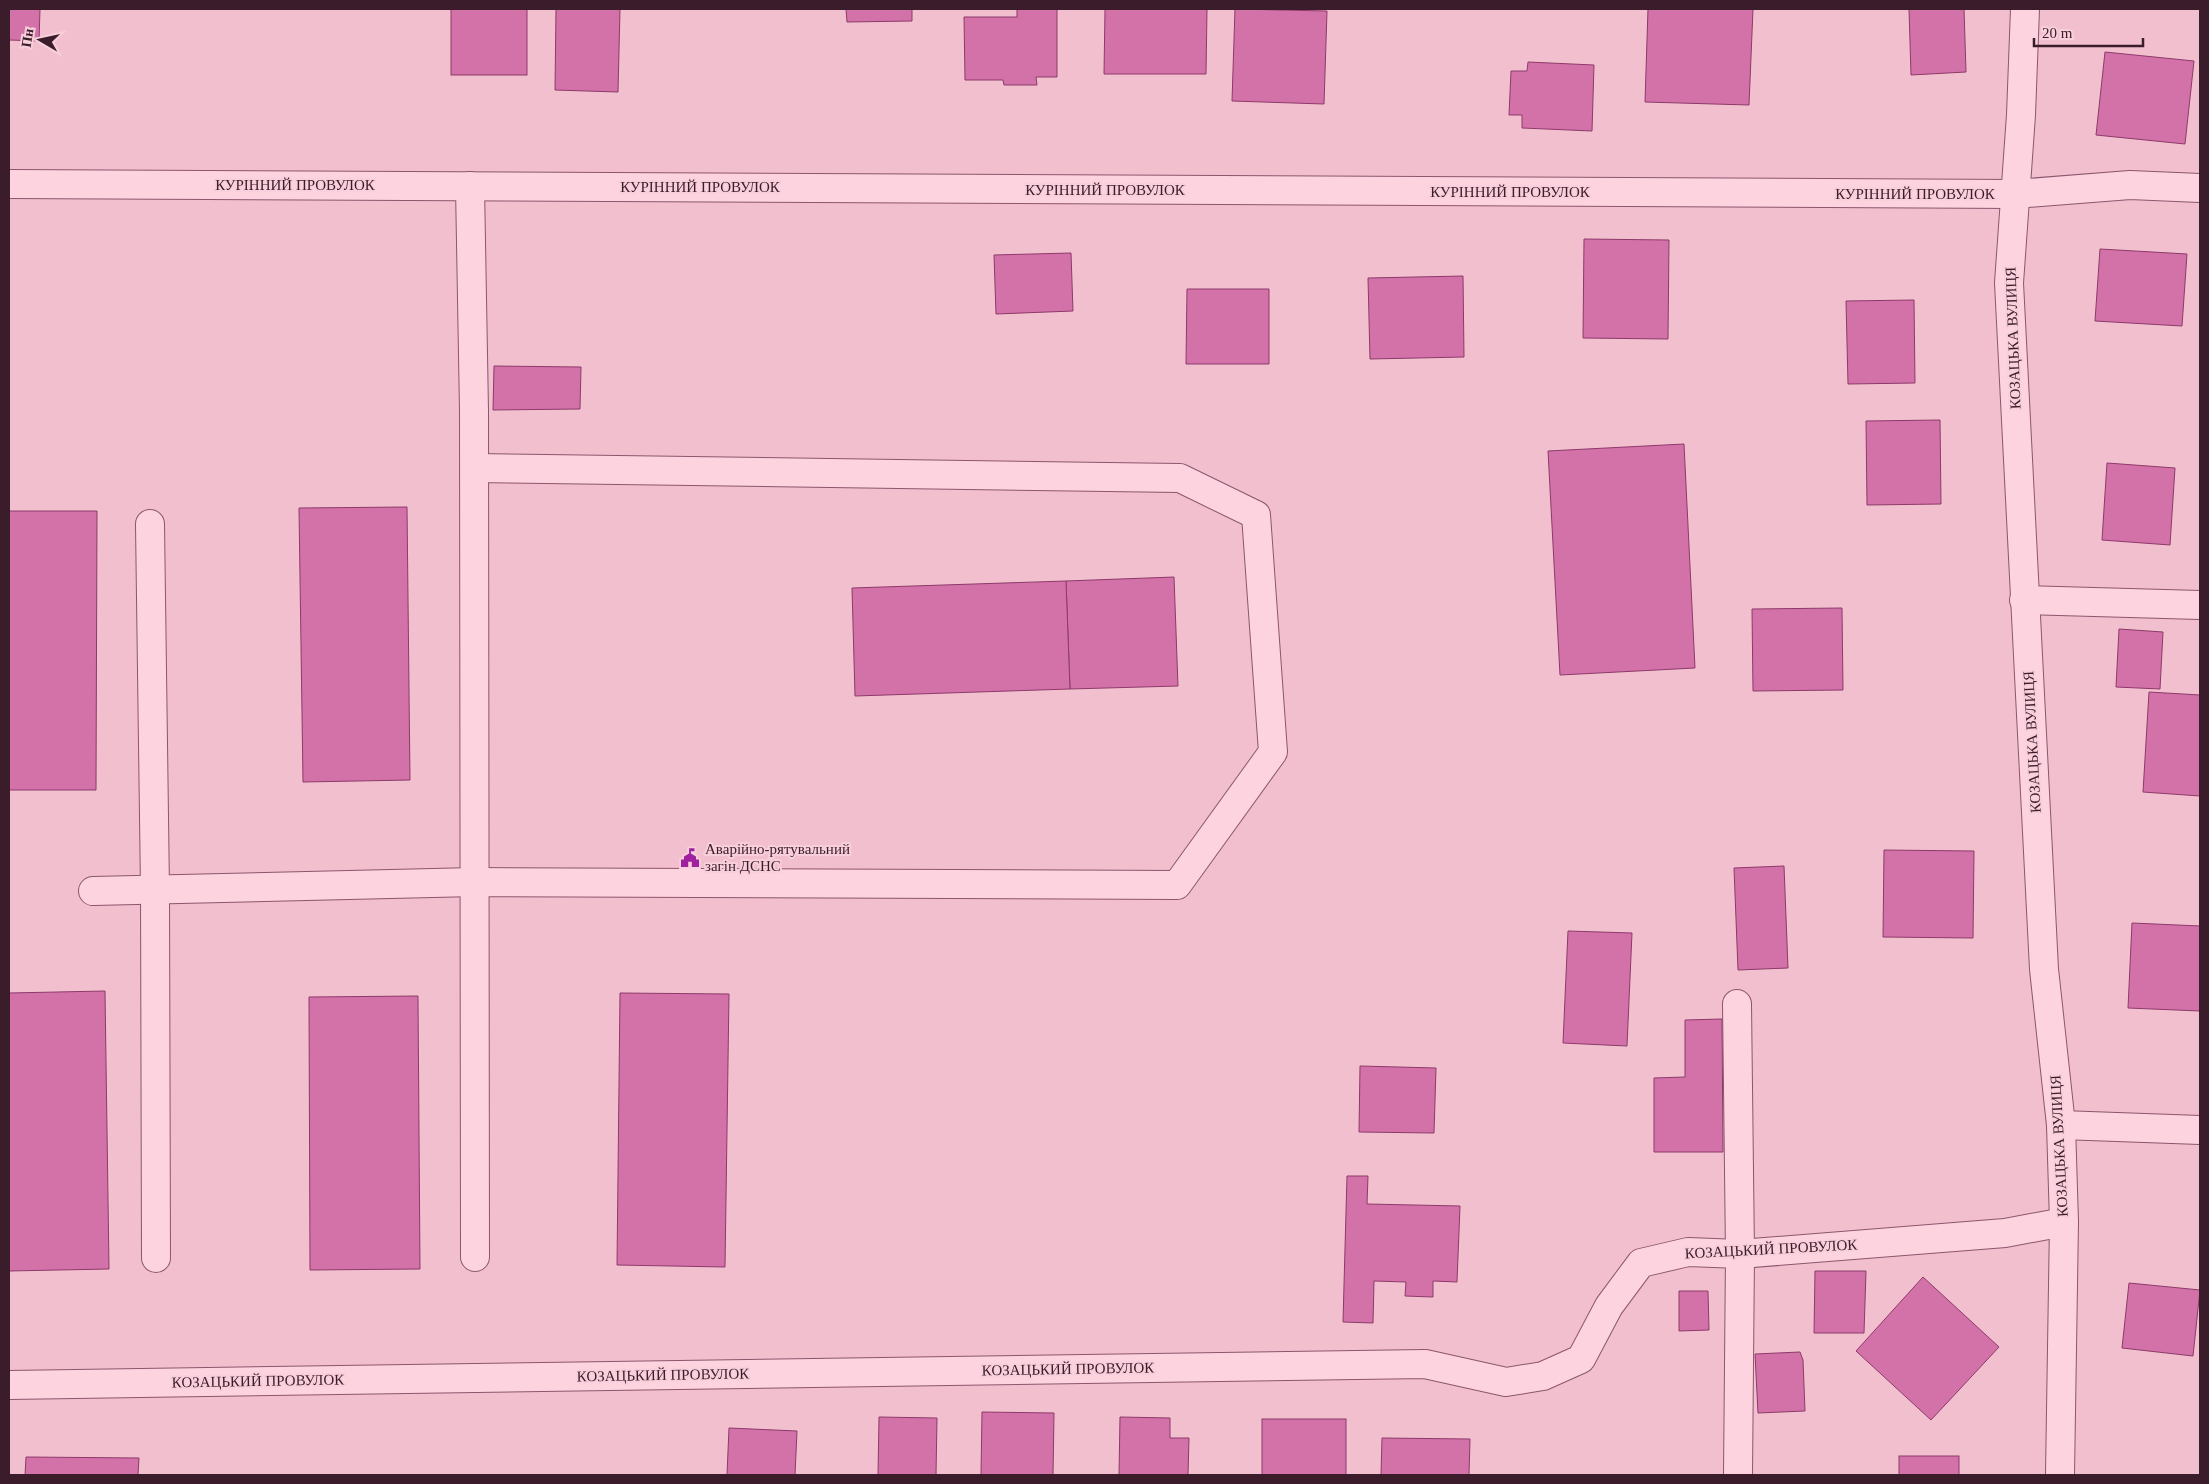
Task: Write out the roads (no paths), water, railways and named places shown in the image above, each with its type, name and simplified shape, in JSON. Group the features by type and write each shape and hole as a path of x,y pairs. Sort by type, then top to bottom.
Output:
{"street":[{"name":"КОЗАЦЬКА ВУЛИЦЯ","path":"2025,9 2021,115 2009,283 2044,969 2061,1125 2064,1222 2060,1475"},
{"name":"КУРІННИЙ ПРОВУЛОК","path":"9,184 2015,194 2130,185 2200,188"},
{"path":"470,186 474,468 475,1258"},
{"path":"93,891 475,882 1177,885 1274,752 1256,515 1180,478 474,468"},
{"path":"150,524 155,890 156,1258"},
{"path":"2024,600 2200,605"},
{"path":"1737,1004 1740,1254 1738,1475"},
{"path":"2061,1125 2200,1130"},
{"name":"КОЗАЦЬКИЙ ПРОВУЛОК","path":"9,1385 1425,1364 1506,1382 1543,1376 1581,1359 1609,1306 1641,1263 1688,1252 1740,1254 2005,1233 2064,1222"}],"place":[{"name":"Аварійно-рятувальний загін ДСНС","path":"690,858"}]}
